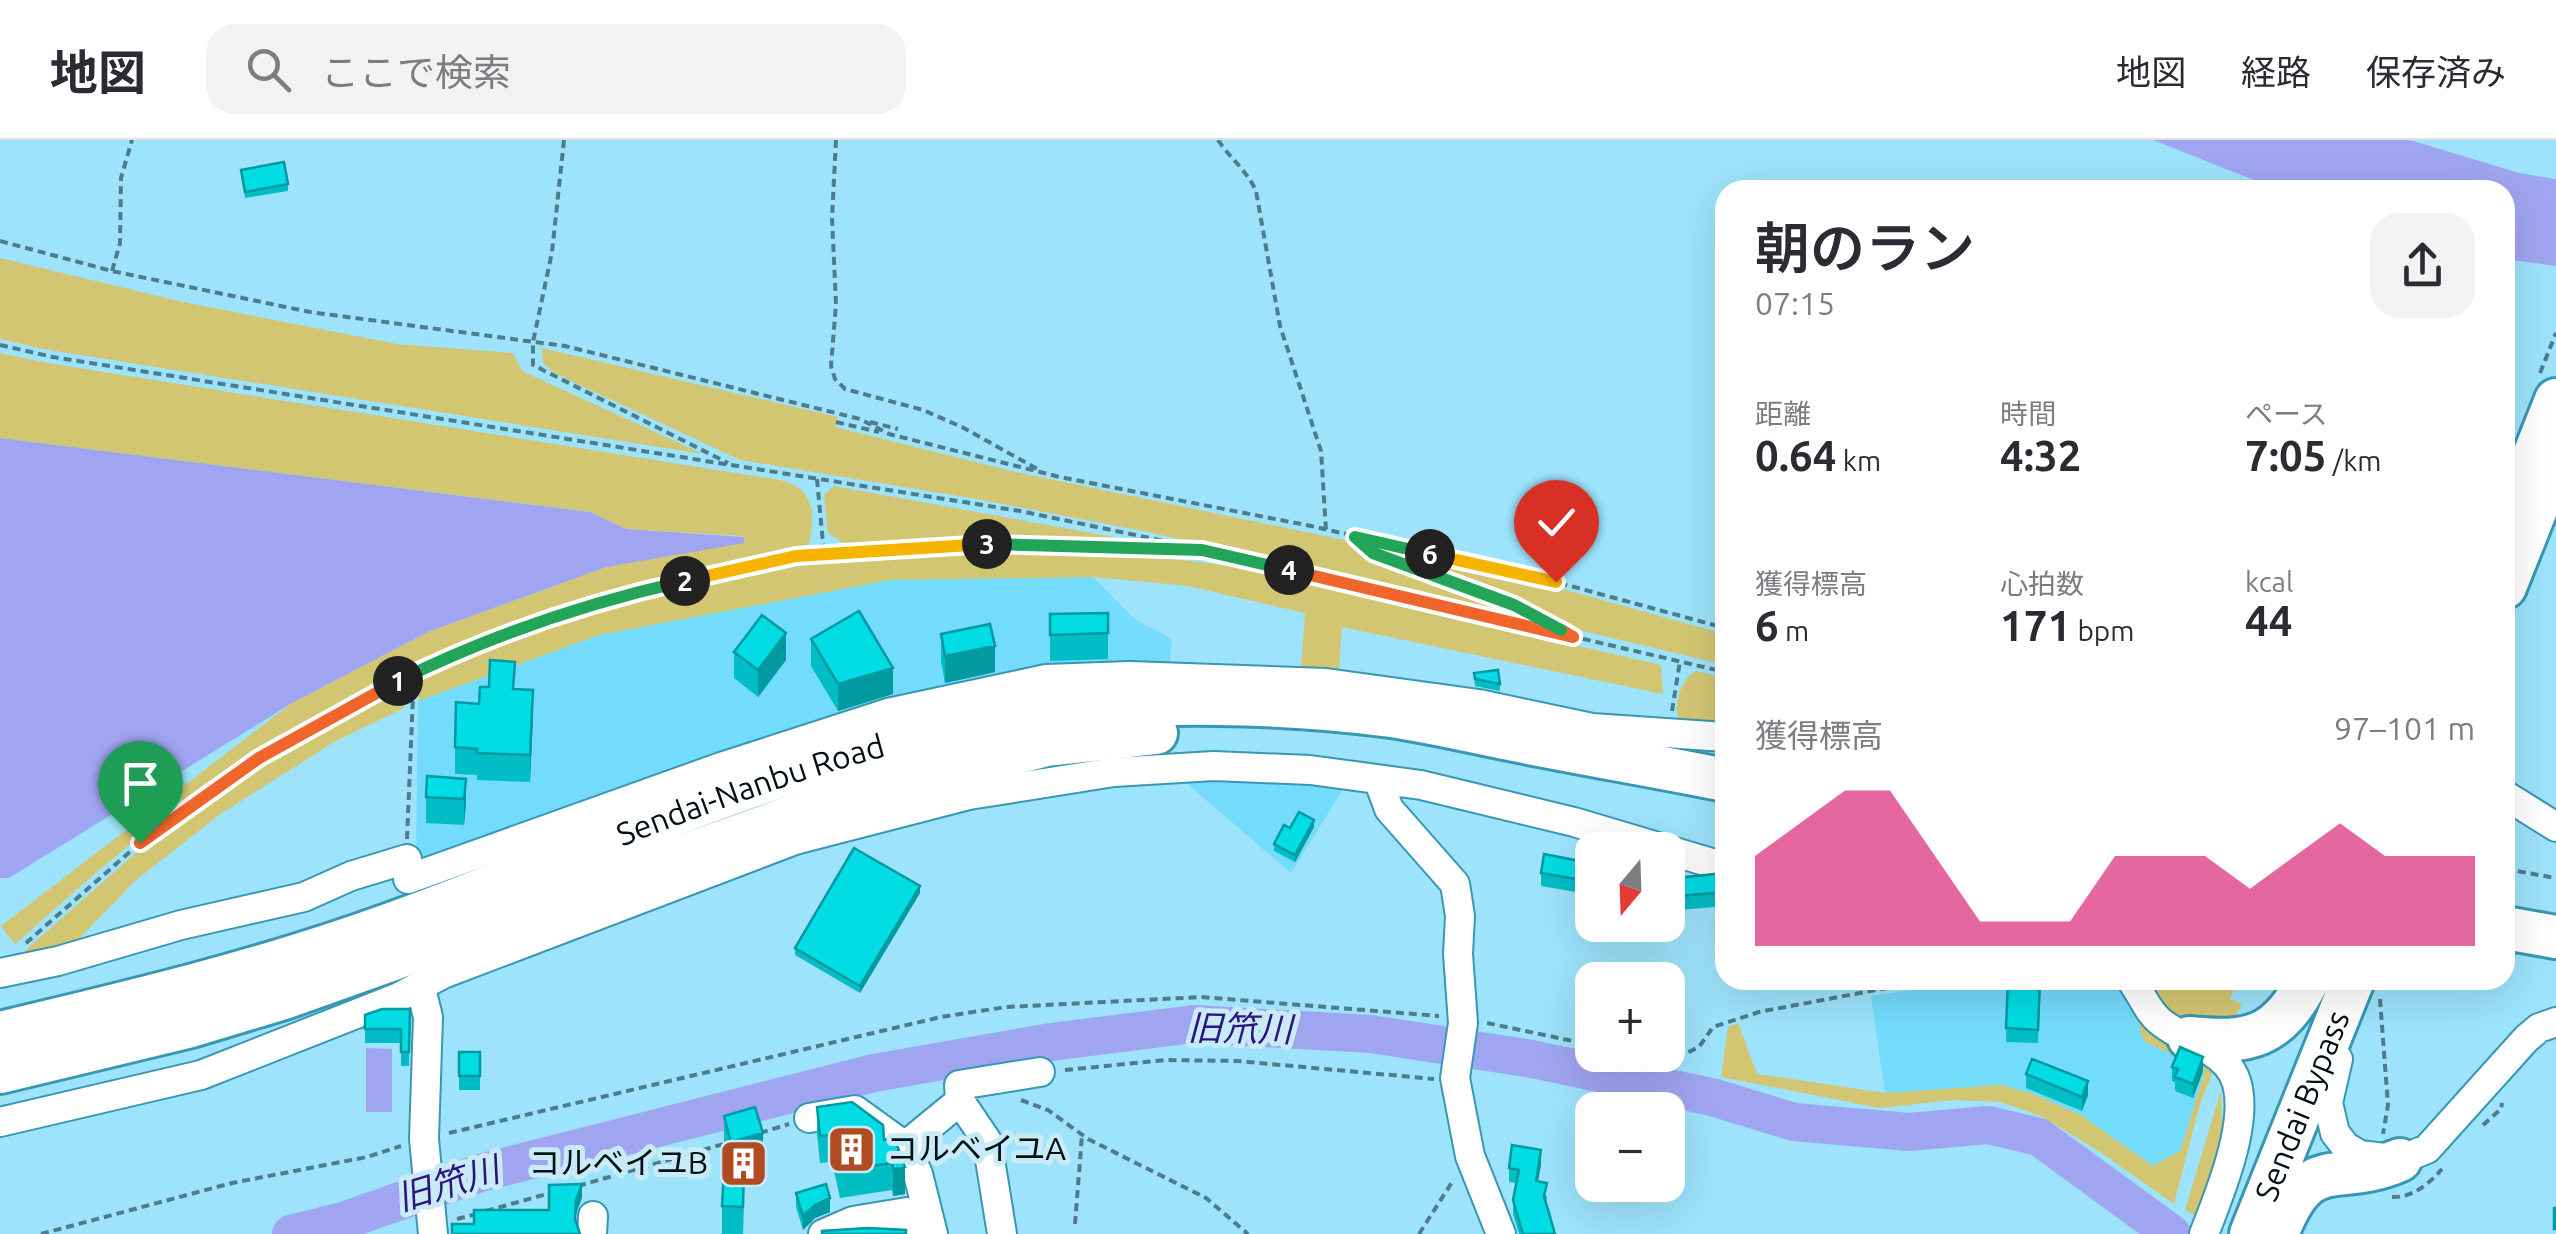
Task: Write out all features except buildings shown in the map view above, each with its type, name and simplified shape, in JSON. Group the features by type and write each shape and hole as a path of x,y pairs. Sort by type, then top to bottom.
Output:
{"highway":[{"path":"2515,503 2556,400"},
{"path":"2515,562 2556,459"},
{"name":"Sendai-Nanbu Road","path":"0,1033 181,990 386,926 697,807 834,761 1043,713 1146,706 1268,706 1391,716 1715,778"},
{"name":"Sendai-Nanbu Road","path":"0,1072 191,1026 284,998 866,790 1047,745 1144,734 1269,728 1526,742"},
{"path":"2515,930 2556,937"},
{"path":"2189,1038 2227,1042 2262,1034 2276,1026 2303,990"},
{"name":"Sendai Bypass","path":"2250,1217 2322,990"},
{"name":"Sendai Bypass","path":"2250,1217 2361,990"},
{"path":"2250,1217 2320,1176 2380,1169 2391,1149"}],"street":[{"path":"0,973 304,896 351,876 408,869 888,713 1046,679 1130,676 1326,682 1479,704 1592,728 1715,736"},
{"path":"0,1122 201,1075 399,998 443,974 796,840 969,794 1114,772 1214,766 1310,770 1420,785 1574,822 1715,863"},
{"path":"1379,782 1389,809 1455,884 1460,916 1458,954 1463,1020 1455,1081 1470,1156 1501,1234"},
{"path":"2515,801 2556,827"},
{"path":"420,985 428,1017 424,1144 432,1225"},
{"path":"2138,990 2160,1022 2230,1068 2237,1085 2239,1106 2234,1145 2250,1217 2204,1234"},
{"path":"2362,990 2328,1102 2334,1133 2360,1155 2391,1149 2413,1157 2427,1149 2526,1038 2556,1022"},
{"path":"910,1141 956,1104 958,1085 1040,1072"},
{"path":"956,1104 987,1141 1002,1234"},
{"path":"808,1118 854,1110 910,1141 932,1234"},
{"path":"823,1234 853,1221 907,1212 911,1234"}],"path":[{"path":"112,272 120,243 121,178 132,140"},
{"path":"564,140 552,252 533,342 533,366 732,465"},
{"path":"836,140 832,218 834,379 846,389 922,410 962,427 1044,473"},
{"path":"1218,140 1235,165 1250,176 1256,191 1280,326 1321,451 1326,530"},
{"path":"0,241 112,272 310,312 565,346 898,429"},
{"path":"0,345 71,360 1020,512 1202,550 1715,670"},
{"path":"860,419 889,434"},
{"path":"836,422 1044,473 1556,582 1715,625"},
{"path":"818,479 824,554"},
{"path":"1355,537 1373,553 1514,605 1573,637"},
{"path":"22,947 140,843 259,758 414,672 610,598 796,556 973,543 1202,550"},
{"path":"1668,732 1680,661"},
{"path":"408,869 414,672"},
{"path":"2515,871 2556,878"},
{"path":"1685,1054 1698,1047 1713,1028 1759,1012 1875,990"},
{"path":"2364,990 2388,1106 2391,1149"},
{"path":"42,1234 232,1183 424,1144 941,1017 1006,1007 1201,997 1463,1020 1575,1043"},
{"path":"1040,1072 1166,1060 1220,1061 1455,1081"},
{"path":"1018,1099 1048,1110 1082,1135 1206,1198 1248,1234"},
{"path":"756,1134 808,1118"},
{"path":"1075,1224 1082,1135"},
{"path":"578,1186 738,1139"},
{"path":"1419,1234 1470,1156"},
{"path":"432,1225 560,1191"}],"shaded area":[{"path":"2153,140 2410,140 2519,173 2556,179 2556,266 2515,260 2515,180 2254,180"},
{"path":"0,258 183,302 397,344 513,353 522,371 703,454 0,339"},
{"path":"542,348 838,417 835,427 1016,472 1354,542 1368,558 1508,608 1530,620 1143,531 740,460 554,373 543,363"},
{"path":"0,353 780,480 800,489 810,503 809,544 784,554 595,597 483,636 382,681 284,736 191,797 15,944 1,926 292,703 428,632 606,567 744,542 743,536 626,529 590,512 0,438"},
{"path":"0,438 590,512 626,529 744,537 744,543 606,567 428,632 292,703 9,878 0,878"},
{"path":"834,486 1158,545 976,538 844,544 828,532 824,495"},
{"path":"1371,543 1715,631 1715,663 1562,626 1518,604 1380,550"},
{"path":"972,551 1147,557 1251,570 1661,665 1663,694 1342,627 1339,669 1301,668 1305,613 1188,586 1093,577 890,580 599,635 418,701 422,678 618,602 830,560"},
{"path":"1093,577 1136,620 1172,639 1169,667 416,864 418,701 599,635 890,580"},
{"path":"1696,671 1715,676 1715,729 1680,723 1679,694"},
{"path":"398,686 404,708 334,742 219,815 135,881 72,946 22,958 21,954 146,844 263,762"},
{"path":"1184,781 1284,783 1345,786 1291,873"},
{"path":"1910,990 2122,990 2132,1003 2144,1041 2205,1070 2181,1150 2153,1166 2079,1114 2001,1085 1885,1093 1871,996"},
{"path":"2152,990 2234,990 2230,999 2242,1004 2229,1030 2179,1018 2169,1013"},
{"path":"2135,1013 2152,1034 2196,1055 2212,1074 2200,1104 2174,1204 2041,1116 2000,1102 1954,1100 1880,1108 1721,1077 1728,1027 1738,1023 1757,1074 1885,1093 2001,1085 2079,1114 2153,1166 2181,1150 2205,1070 2144,1041"},
{"path":"366,1048 392,1049 392,1112 366,1112"},
{"path":"2221,1090 2223,1148 2200,1218 2185,1210"}],"waterway":[{"name":"旧笊川","path":"291,1234 343,1221 480,1173 874,1073 1051,1042 1194,1024 1371,1034 1532,1059 1712,1097 1794,1122 1909,1132 1988,1125 2039,1137 2172,1234"}],"place":[{"name":"コルベイユA","path":"851,1149"},
{"name":"コルベイユB","path":"743,1163"}],"route":[{"path":"140,843 259,758 414,672 610,598 796,556 973,543 1202,550 1573,637 1514,605 1373,553 1355,537 1556,582"}]}
